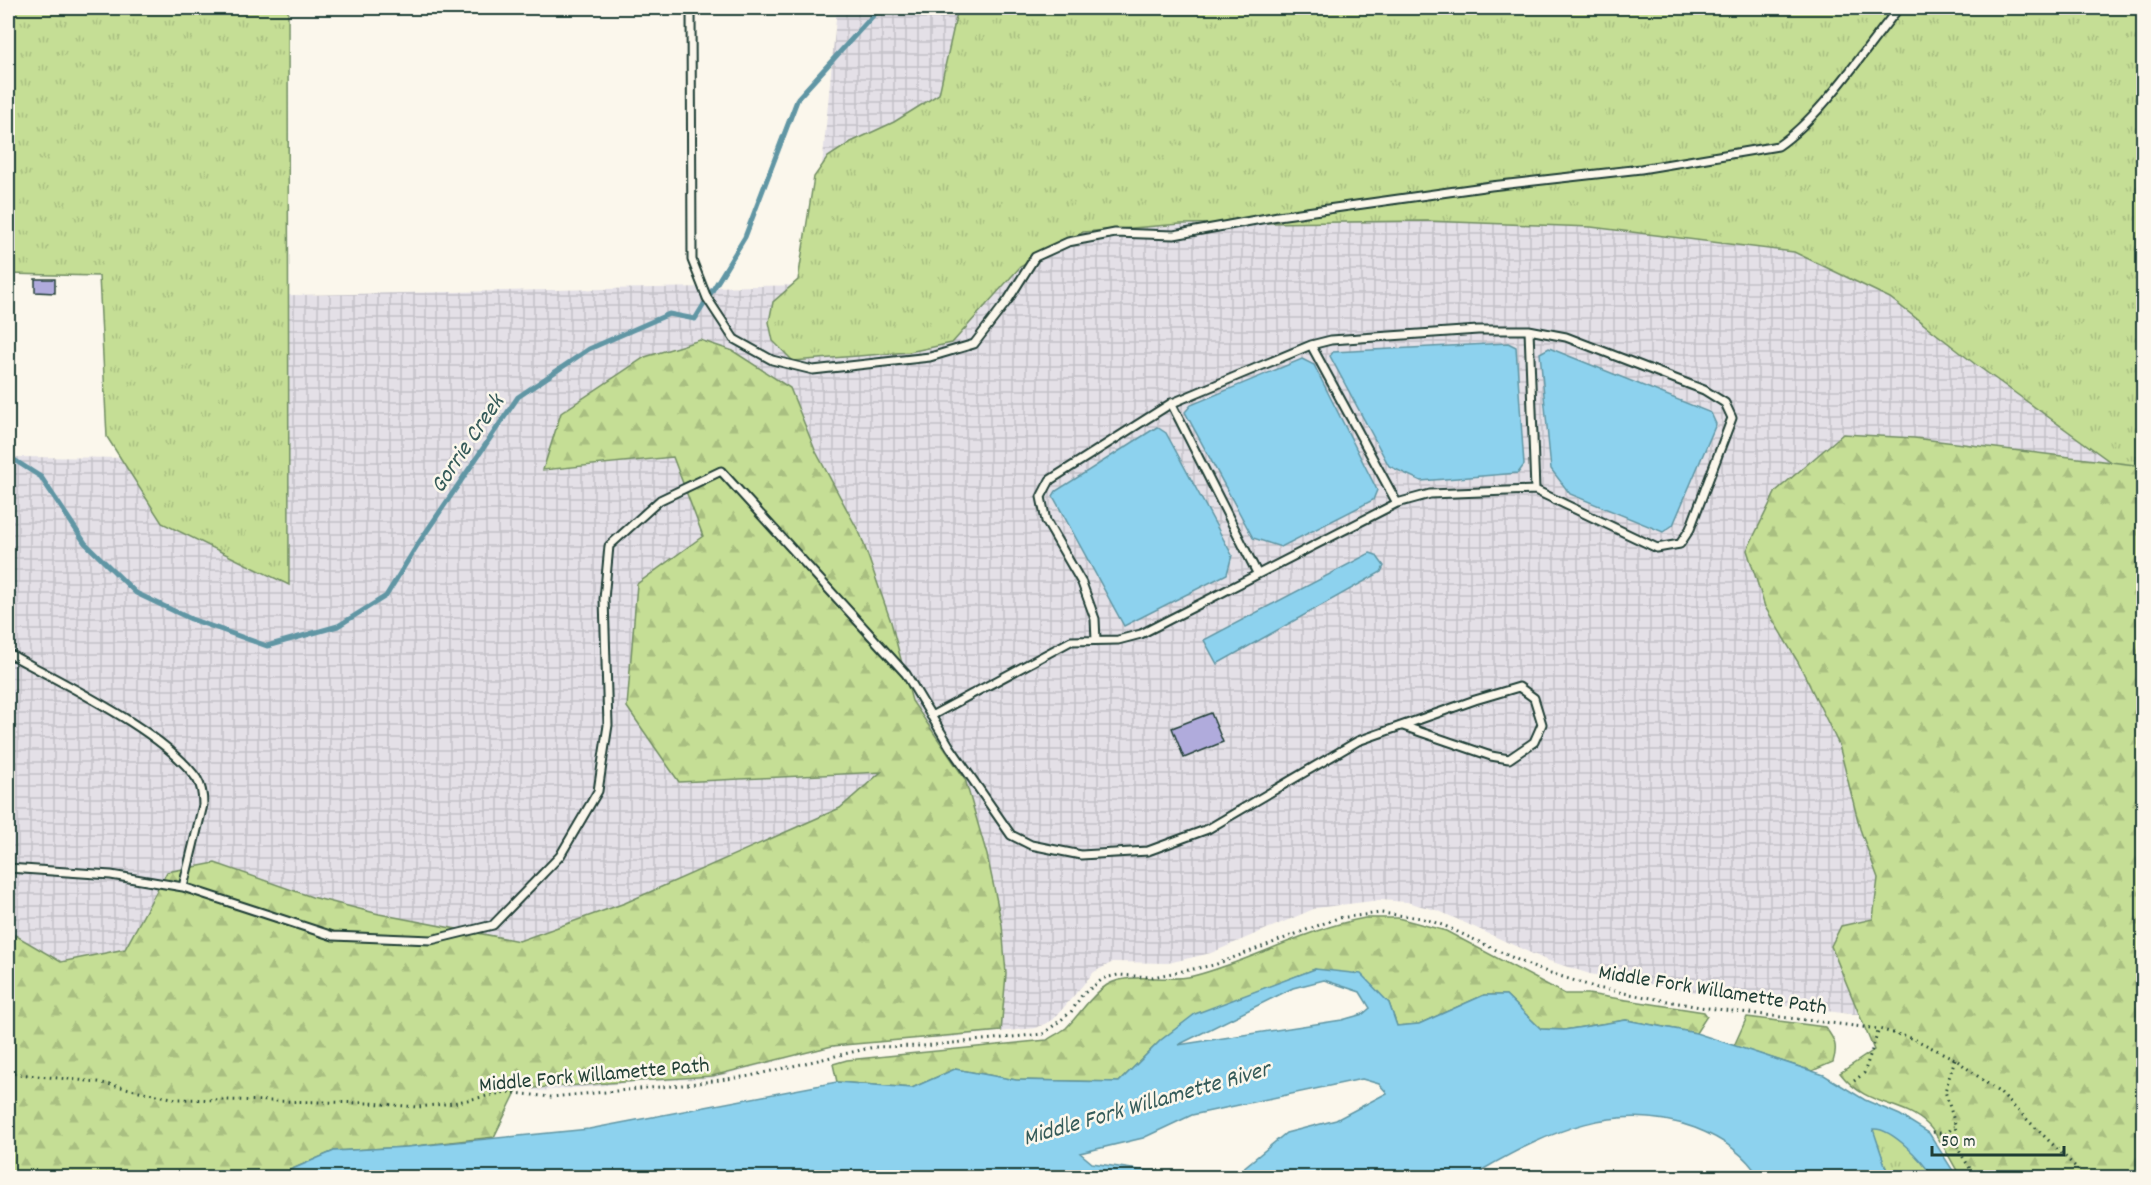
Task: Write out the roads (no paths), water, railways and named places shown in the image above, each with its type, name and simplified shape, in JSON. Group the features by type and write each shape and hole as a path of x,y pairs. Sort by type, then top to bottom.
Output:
{"lane":[{"path":"692,8 690,211 694,268 707,298 734,339 772,360 813,370 930,357 974,344 1008,300 1035,257 1068,242 1115,233 1174,235 1290,214 1491,186 1641,169 1778,146 1789,138 1832,91 1899,8"},
{"path":"931,716 1071,641 1096,640 1118,639 1141,634 1397,503 1431,494 1535,490 1657,548 1680,544 1690,529 1732,418 1725,403 1704,390 1566,337 1529,330 1478,330 1331,340 1311,345 1171,403 1050,480 1041,497 1046,521 1082,583 1095,619 1096,640"},
{"path":"1529,330 1535,490"},
{"path":"1311,345 1397,503"},
{"path":"1171,403 1257,573"},
{"path":"8,868 111,875 183,887 333,936 431,940 493,925 560,856 598,791 608,725 604,599 609,546 660,500 721,471 906,674 931,716 1011,835 1031,845 1081,855 1148,851 1208,829 1358,741 1519,687 1534,698 1542,724 1534,742 1509,759 1491,756 1403,726"},
{"path":"8,653 103,706 161,743 197,780 203,793 203,806 183,887"}],"water":[{"path":"1508,343 1516,347 1524,465 1518,473 1421,481 1389,466 1330,356 1333,352"},
{"path":"1549,348 1711,413 1716,424 1673,525 1663,532 1570,494 1551,469 1540,353"},
{"path":"1302,359 1314,365 1377,490 1373,500 1281,547 1253,538 1185,412 1191,405"},
{"path":"1157,427 1166,433 1232,555 1227,574 1124,626 1053,496 1056,491"},
{"path":"1370,553 1376,555 1384,566 1381,572 1217,664 1204,640"},
{"name":"Middle Fork Willamette River","path":"1315,969 1361,974 1389,1003 1397,1026 1419,1024 1484,995 1506,995 1541,1029 1564,1030 1626,1020 1696,1033 1824,1075 1865,1100 1900,1115 1929,1133 1957,1177 1933,1177 1922,1162 1897,1139 1889,1133 1873,1129 1889,1177 1759,1177 1747,1161 1714,1137 1695,1128 1666,1120 1638,1117 1611,1119 1559,1132 1482,1170 1484,1178 274,1177 334,1151 407,1147 589,1129 837,1082 912,1088 955,1069 1016,1080 1119,1082 1161,1040 1195,1014","holes":["1324,980 1360,992 1370,1008 1363,1014 1342,1020 1178,1045 1293,988","1362,1079 1379,1084 1387,1093 1336,1120 1286,1133 1242,1169 1193,1174 1139,1170 1092,1163 1080,1153 1143,1138 1192,1115"]},
{"path":"230,1172 273,1177 215,1177"}],"waterway":[{"name":"Gorrie Creek","path":"8,456 41,477 85,543 136,593 191,619 267,646 338,626 386,596 418,544 518,397 589,349 669,314 695,319 745,237 798,98 880,8"}]}
